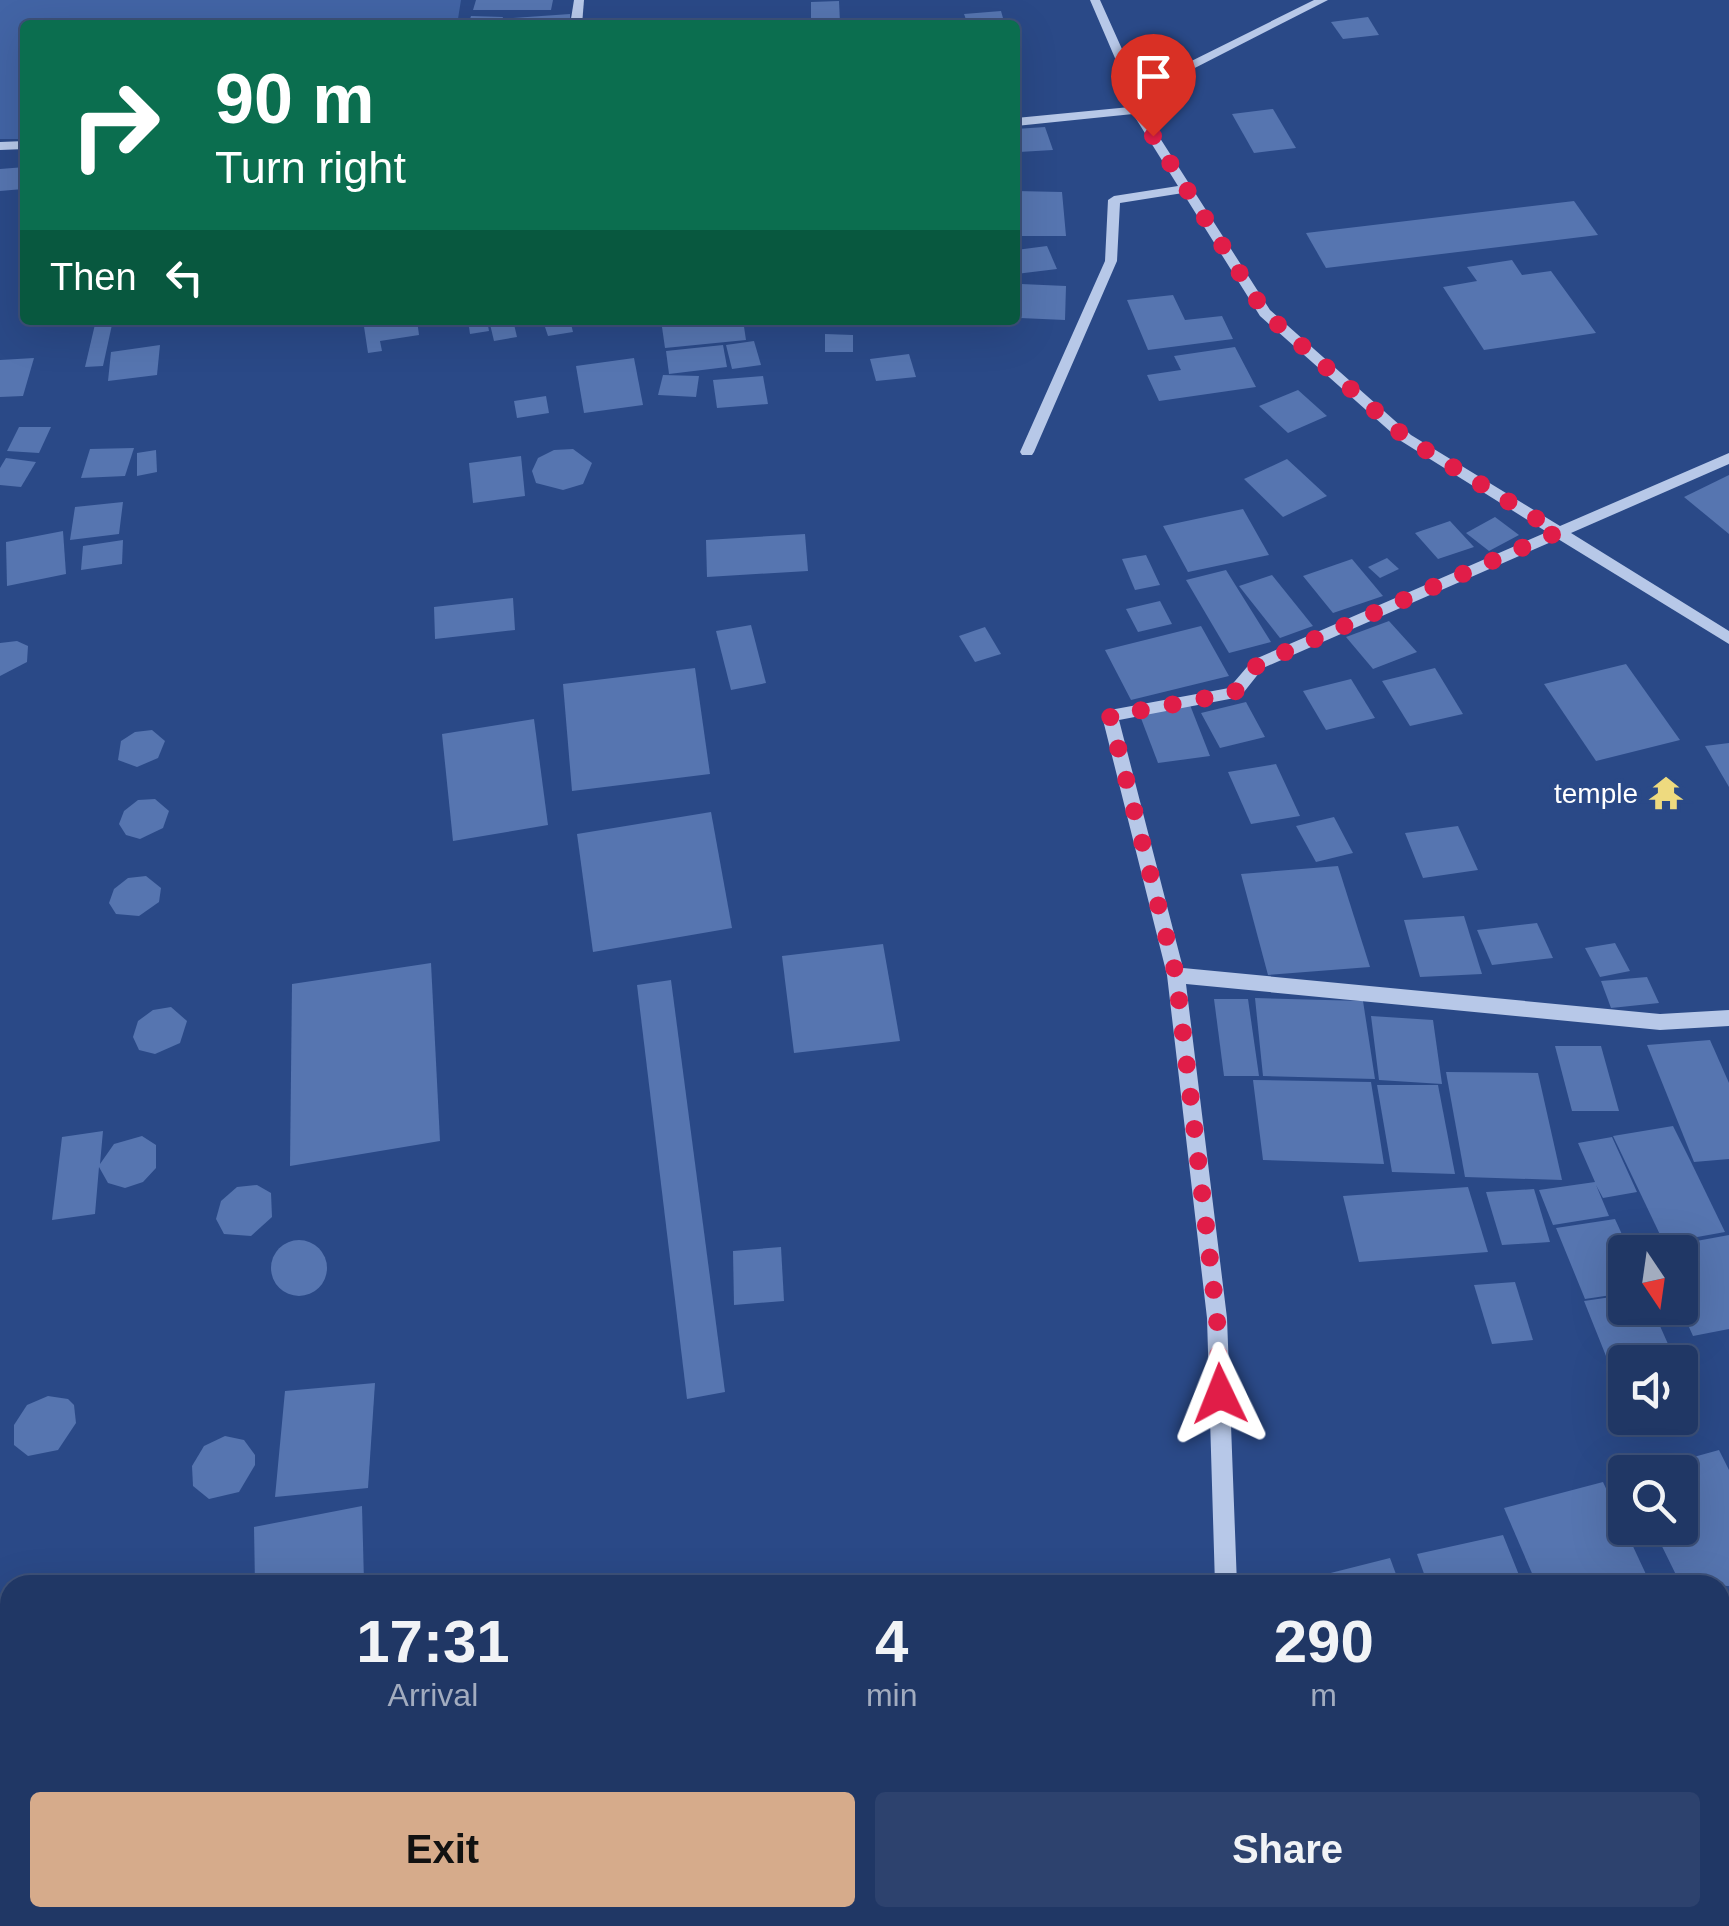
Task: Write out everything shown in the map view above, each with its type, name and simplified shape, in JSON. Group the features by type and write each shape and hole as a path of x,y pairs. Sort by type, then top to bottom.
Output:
{"street":[{"path":"1095,0 1136,94 1136,110 1265,313 1406,438 1729,638"},
{"path":"1136,94 1324,0"},
{"path":"1020,122 1136,110"},
{"path":"1026,452 1112,260 1114,200 1186,188"},
{"path":"1226,1575 1217,1318 1176,975 1110,716 1234,693 1258,664 1729,458"},
{"path":"1176,975 1660,1022 1729,1018"}],"shaded area":[{"path":"0,0 461,0 458,20 20,20 20,139 0,139"}],"building":[{"path":"476,0 553,0 551,10 473,10"},
{"path":"839,1 840,20 811,20 811,2"},
{"path":"1001,11 1004,20 966,20 964,14"},
{"path":"570,14 570,20 513,18"},
{"path":"471,16 503,17 502,20 470,20"},
{"path":"1368,17 1379,35 1343,39 1331,22"},
{"path":"1273,109 1296,148 1254,153 1232,114"},
{"path":"1045,127 1053,150 1020,152 1020,129"},
{"path":"20,167 20,189 0,191 0,169"},
{"path":"1020,191 1062,192 1066,236 1020,236"},
{"path":"1574,201 1598,235 1326,268 1306,233"},
{"path":"1047,246 1057,269 1020,273 1020,249"},
{"path":"1512,260 1522,275 1551,271 1596,333 1484,350 1443,287 1477,281 1467,267"},
{"path":"1021,284 1066,286 1065,320 1020,318"},
{"path":"1173,295 1185,320 1222,316 1233,339 1148,350 1127,300"},
{"path":"95,325 112,325 103,366 85,367"},
{"path":"364,325 418,325 419,335 380,341 382,351 368,353"},
{"path":"469,325 488,325 489,331 470,334"},
{"path":"490,325 514,325 517,337 494,341"},
{"path":"544,325 571,325 573,332 548,336"},
{"path":"662,325 744,325 746,340 665,348"},
{"path":"825,334 853,335 853,352 825,352"},
{"path":"754,341 761,365 732,369 726,345"},
{"path":"160,345 157,375 108,381 111,352"},
{"path":"723,345 727,367 669,374 666,351"},
{"path":"1235,347 1256,387 1159,401 1147,375 1181,370 1174,356"},
{"path":"909,354 916,377 876,381 870,359"},
{"path":"34,358 23,396 0,397 0,360"},
{"path":"634,358 643,405 584,413 576,366"},
{"path":"663,375 699,376 696,397 658,395"},
{"path":"763,376 768,404 717,408 713,380"},
{"path":"1298,390 1327,416 1288,433 1259,406"},
{"path":"546,396 549,413 517,418 514,401"},
{"path":"19,427 51,427 39,453 7,451"},
{"path":"134,448 125,476 81,478 90,449"},
{"path":"573,449 592,463 583,484 563,490 536,483 532,471 538,458 554,450"},
{"path":"156,450 157,472 137,476 137,453"},
{"path":"521,456 525,496 473,503 469,463"},
{"path":"6,458 36,462 21,487 0,485 0,468"},
{"path":"1287,459 1327,496 1283,517 1244,479"},
{"path":"1729,475 1729,534 1684,497"},
{"path":"123,502 119,534 70,540 75,507"},
{"path":"1243,509 1269,555 1188,572 1163,526"},
{"path":"1495,517 1519,535 1489,551 1466,533"},
{"path":"1450,521 1474,547 1438,559 1415,533"},
{"path":"63,531 66,574 7,586 6,542"},
{"path":"805,534 808,571 707,577 706,540"},
{"path":"123,540 122,564 81,570 83,546"},
{"path":"1146,555 1160,585 1135,590 1122,559"},
{"path":"1387,558 1399,569 1380,578 1368,567"},
{"path":"1352,559 1383,596 1333,613 1303,576"},
{"path":"1226,570 1271,642 1229,653 1186,580"},
{"path":"1272,575 1313,626 1280,638 1239,586"},
{"path":"513,598 515,630 435,639 434,607"},
{"path":"1160,601 1172,624 1138,632 1126,609"},
{"path":"1389,621 1417,652 1373,669 1346,637"},
{"path":"751,625 766,683 731,690 716,631"},
{"path":"1201,626 1229,676 1131,700 1105,650"},
{"path":"985,627 1001,654 975,662 959,636"},
{"path":"17,641 28,646 27,662 0,676 0,643"},
{"path":"1626,664 1680,740 1596,761 1544,684"},
{"path":"695,668 710,774 572,791 563,684"},
{"path":"1435,668 1463,714 1410,726 1382,681"},
{"path":"1351,679 1375,718 1326,730 1303,691"},
{"path":"1246,702 1265,737 1220,748 1201,713"},
{"path":"1190,705 1210,756 1158,763 1139,713"},
{"path":"534,719 548,825 453,841 442,734"},
{"path":"152,730 165,741 158,758 137,767 118,760 121,741 135,732"},
{"path":"1729,743 1729,787 1705,746"},
{"path":"1276,764 1300,816 1251,824 1228,772"},
{"path":"155,799 169,811 163,828 140,839 126,835 119,824 124,811 138,800"},
{"path":"711,812 732,928 593,952 577,834"},
{"path":"1334,817 1353,853 1316,862 1296,826"},
{"path":"1458,826 1478,870 1423,878 1405,833"},
{"path":"1338,866 1370,967 1268,975 1241,874"},
{"path":"146,876 161,888 159,902 139,916 116,914 109,903 114,889 128,878"},
{"path":"1464,916 1482,974 1420,977 1404,920"},
{"path":"1537,923 1553,958 1492,965 1477,930"},
{"path":"1615,943 1630,971 1600,977 1585,948"},
{"path":"883,944 900,1041 794,1053 782,956"},
{"path":"431,963 440,1141 290,1166 292,984"},
{"path":"1647,977 1659,1003 1611,1008 1601,981"},
{"path":"671,980 725,1392 687,1399 637,985"},
{"path":"1255,998 1363,1001 1375,1079 1263,1076"},
{"path":"1214,999 1248,999 1259,1076 1224,1076"},
{"path":"171,1007 187,1021 180,1043 155,1054 139,1050 133,1037 138,1021 153,1010"},
{"path":"1371,1016 1433,1020 1442,1084 1379,1080"},
{"path":"1710,1040 1729,1083 1729,1159 1694,1162 1647,1045"},
{"path":"1555,1046 1601,1046 1619,1111 1572,1111"},
{"path":"1446,1072 1538,1073 1562,1180 1465,1177"},
{"path":"1253,1080 1371,1082 1384,1164 1263,1160"},
{"path":"1377,1085 1438,1085 1455,1174 1392,1172"},
{"path":"1673,1126 1725,1232 1698,1237 1660,1235 1613,1136"},
{"path":"103,1131 100,1164 114,1144 142,1136 156,1145 156,1168 143,1182 125,1188 108,1183 99,1167 95,1214 52,1220 62,1137"},
{"path":"1612,1137 1637,1192 1603,1198 1596,1185 1609,1216 1553,1225 1539,1190 1595,1182 1578,1143"},
{"path":"257,1185 271,1193 272,1217 251,1236 224,1234 216,1219 221,1201 237,1187"},
{"path":"1468,1187 1488,1252 1359,1262 1343,1196"},
{"path":"1534,1189 1550,1242 1502,1245 1486,1192"},
{"path":"1615,1219 1622,1235 1608,1235 1608,1296 1585,1299 1556,1228"},
{"path":"1729,1235 1729,1329 1693,1336 1688,1325 1698,1325 1698,1241"},
{"path":"299,1240 319,1248 327,1268 319,1288 299,1296 279,1288 271,1268 279,1248"},
{"path":"781,1247 784,1301 734,1305 733,1251"},
{"path":"1515,1282 1533,1340 1492,1344 1474,1285"},
{"path":"1608,1297 1608,1325 1660,1325 1668,1345 1608,1345 1608,1361 1584,1301"},
{"path":"375,1383 368,1488 275,1497 285,1391"},
{"path":"48,1396 68,1399 74,1405 76,1423 58,1450 28,1456 14,1445 14,1425 27,1405"},
{"path":"225,1436 244,1440 255,1455 255,1465 239,1492 209,1499 193,1486 192,1466 204,1446"},
{"path":"1719,1450 1729,1470 1729,1575 1676,1575 1661,1545 1698,1545 1698,1456"},
{"path":"1603,1482 1608,1493 1608,1545 1632,1545 1646,1575 1533,1575 1504,1508"},
{"path":"362,1506 364,1575 255,1575 254,1527"},
{"path":"1503,1535 1519,1575 1424,1575 1417,1554"},
{"path":"1390,1558 1396,1575 1323,1575"}],"place":[{"name":"temple","path":"1666,793"}],"route":[{"path":"1153,136 1265,313 1406,438 1558,532 1258,664 1234,693 1110,716 1176,975 1217,1318 1220,1394"}]}
